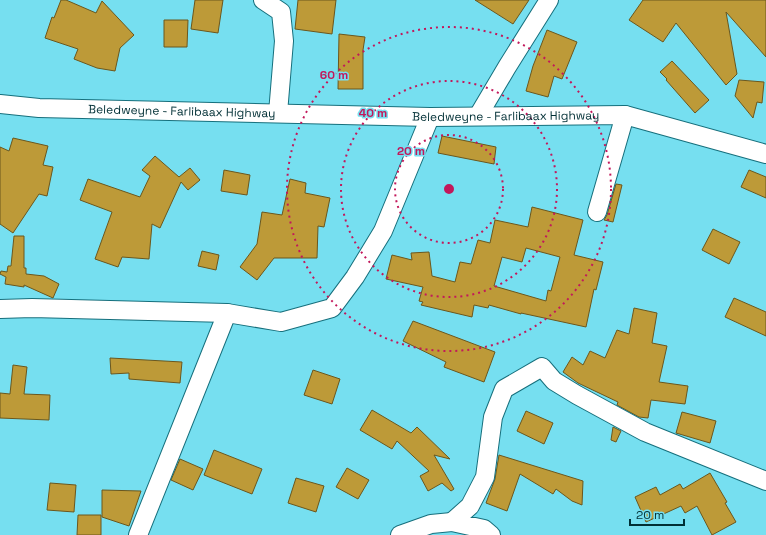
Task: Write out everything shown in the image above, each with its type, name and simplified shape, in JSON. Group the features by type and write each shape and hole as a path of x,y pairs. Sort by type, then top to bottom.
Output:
{"street":[{"path":"263,0 281,12 284,40 278,113"},
{"path":"478,116 549,0"},
{"name":"Beledweyne - Farlibaax Highway","path":"0,104 39,108 430,117 625,115 766,154"},
{"path":"597,212 625,115"},
{"path":"0,309 32,308 227,313 281,322 332,308 355,277 383,231 430,117"},
{"path":"138,535 227,313"},
{"path":"452,522 470,506 485,477 493,417 504,389 542,367 554,381 577,396 645,432 766,481"},
{"path":"400,535 431,524 452,522 484,529 491,535"}],"building":[{"path":"61,0 66,0 96,13 102,1 134,35 120,48 115,71 97,68 74,59 78,49 45,38 52,17 54,18"},
{"path":"195,0 223,0 218,33 191,29"},
{"path":"298,0 336,0 332,34 295,29"},
{"path":"475,0 529,0 513,24"},
{"path":"643,0 766,0 766,57 726,12 737,74 726,85 676,23 663,42 629,20"},
{"path":"164,20 188,20 187,47 164,47"},
{"path":"547,30 577,42 562,79 554,76 548,97 526,91 533,66"},
{"path":"339,34 365,37 363,50 363,89 338,89"},
{"path":"672,61 709,100 695,113 660,72"},
{"path":"739,80 764,82 762,103 757,102 753,118 735,96"},
{"path":"442,136 496,147 494,164 438,153"},
{"path":"13,138 48,146 43,165 53,167 47,196 39,194 13,233 0,224 0,147 9,151"},
{"path":"155,156 179,177 190,168 200,180 188,190 181,182 160,228 152,224 149,259 122,257 118,267 95,259 112,212 80,200 88,179 140,197 150,176 142,170"},
{"path":"224,170 250,175 247,195 221,191"},
{"path":"749,170 766,177 766,198 741,187"},
{"path":"290,179 306,183 305,193 330,198 324,227 318,226 317,258 274,258 257,280 240,267 257,244 262,212 282,215"},
{"path":"616,184 622,185 613,222 604,220 607,215"},
{"path":"532,207 583,220 574,255 603,262 596,290 594,289 586,327 521,314 489,305 488,308 474,305 472,317 421,305 423,302 419,301 423,287 386,279 392,255 412,260 411,253 429,252 432,276 455,282 460,262 471,264 478,240 490,243 495,220 528,227","holes":["526,248 560,257 551,291 548,290 546,301 494,286 502,257 522,262"]},
{"path":"713,229 740,242 729,264 702,250"},
{"path":"14,236 24,236 24,268 26,268 26,274 44,276 59,284 53,298 24,285 24,287 5,284 6,277 0,274 1,271 7,272 8,266 11,266"},
{"path":"202,251 219,255 216,270 198,266"},
{"path":"734,298 766,312 766,336 725,317"},
{"path":"634,308 657,313 652,343 667,346 659,382 688,386 685,404 651,400 648,418 639,417 617,405 618,402 578,383 563,372 572,357 583,365 590,351 605,358 617,330 629,334"},
{"path":"413,321 495,352 484,382 444,367 446,362 403,341"},
{"path":"110,358 182,362 180,383 129,379 129,373 111,374"},
{"path":"13,365 27,367 24,394 50,395 49,420 0,418 0,393 10,394"},
{"path":"313,370 340,379 332,404 304,395"},
{"path":"372,410 411,433 417,427 450,459 434,455 454,489 451,491 442,483 428,491 420,476 429,471 397,441 392,449 360,430"},
{"path":"526,411 553,423 544,444 517,431"},
{"path":"682,412 716,421 710,443 676,433"},
{"path":"613,427 621,431 616,442 611,440"},
{"path":"214,450 262,469 252,494 204,475"},
{"path":"499,455 583,481 582,505 572,501 556,489 553,494 520,474 507,511 486,503 495,479"},
{"path":"180,459 203,469 193,490 171,480"},
{"path":"347,468 369,480 358,499 336,487"},
{"path":"710,473 727,502 725,503 736,522 712,535 697,506 685,513 681,506 646,522 635,497 656,487 660,495 680,484 683,489"},
{"path":"296,478 324,486 316,512 288,503"},
{"path":"50,483 76,485 74,512 47,510"},
{"path":"102,490 141,491 129,526 102,517"},
{"path":"78,515 101,515 101,535 77,535"}]}
